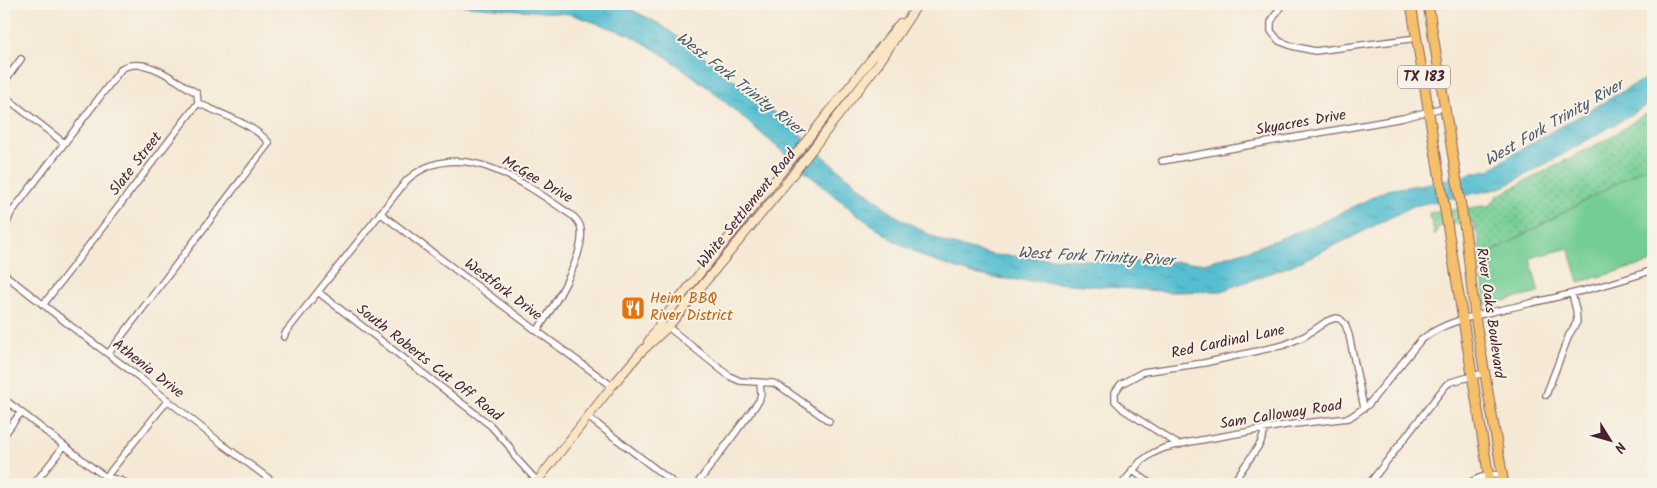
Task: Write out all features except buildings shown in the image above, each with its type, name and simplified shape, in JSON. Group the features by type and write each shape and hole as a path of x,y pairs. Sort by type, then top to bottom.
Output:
{"main road":[{"name":"White Settlement Road","path":"641,352 663,319 917,4"},
{"name":"White Settlement Road","path":"538,483 612,386 641,352 668,326 831,127 880,63 917,4"},
{"name":"TX 183","path":"1411,4 1430,110"},
{"name":"TX 183","path":"1428,4 1445,108"},
{"name":"River Oaks Boulevard","path":"1445,108 1466,237 1475,317 1504,484"},
{"name":"River Oaks Boulevard","path":"1430,110 1489,480"},
{"path":"676,303 682,309"}],"street":[{"path":"1282,4 1271,22 1271,31 1279,41 1305,50 1334,50 1417,38"},
{"path":"4,82 21,60"},
{"path":"4,230 11,212 122,68 129,65 141,64 155,69 197,93 198,103 264,136 269,143 108,354"},
{"path":"4,96 64,143"},
{"name":"Slate Street","path":"43,304 198,103"},
{"name":"Skyacres Drive","path":"1162,162 1403,118 1430,110 1445,108"},
{"name":"McGee Drive","path":"284,337 380,212 407,180 415,172 440,162 467,162 484,165 507,174 574,216 581,230 580,245 566,283 537,331"},
{"path":"4,207 11,212"},
{"path":"4,216 11,212"},
{"name":"Westfork Drive","path":"380,212 612,386"},
{"name":"Sam Calloway Road","path":"1122,484 1140,462 1153,453 1179,445 1266,428 1349,418 1364,408 1420,341 1441,328 1463,320 1572,294 1653,270"},
{"name":"Athenia Drive","path":"4,274 276,484"},
{"name":"South Roberts Cut Off Road","path":"318,292 490,425 509,446 514,457 538,483"},
{"path":"1546,395 1569,335 1577,322 1572,294"},
{"name":"Red Cardinal Lane","path":"1179,445 1124,410 1116,401 1115,392 1121,384 1143,372 1204,363 1284,345 1305,336 1327,321 1336,318 1345,324 1349,335 1364,408"},
{"path":"668,326 729,376 740,381 773,383 829,421"},
{"path":"1370,484 1446,385 1450,382 1484,372"},
{"path":"697,484 759,401 760,383"},
{"path":"4,399 106,477 127,484"},
{"path":"104,484 106,477 168,400"},
{"path":"4,435 21,412"},
{"path":"588,417 675,484"},
{"path":"1232,484 1260,444 1266,428"},
{"path":"34,484 64,446"},
{"path":"1132,470 1152,484"},
{"path":"1468,484 1473,480 1489,480 1502,474"}],"green space":[{"path":"1645,114 1650,121 1653,120 1653,163 1481,258 1478,235 1471,221 1438,227 1435,235 1429,213 1491,205 1497,196 1609,138"},
{"path":"1653,163 1653,262 1579,282 1569,248 1530,258 1539,293 1485,305 1481,258"}],"water":[{"path":"443,4 622,5 660,24 709,60 799,133 832,164 896,216 945,243 993,255 1083,260 1204,263 1261,246 1331,218 1387,190 1431,183 1491,169 1511,155 1653,74 1653,102 1505,186 1413,206 1290,266 1221,291 1172,292 994,278 970,273 930,260 896,242 854,212 711,90 667,57 631,35 570,14"}],"place":[{"name":"Heim BBQ River District","path":"633,308"}],"water label":[{"name":"West Fork Trinity River","path":"740,84"},
{"name":"West Fork Trinity River","path":"1554,123"},
{"name":"West Fork Trinity River","path":"1096,257"}]}
